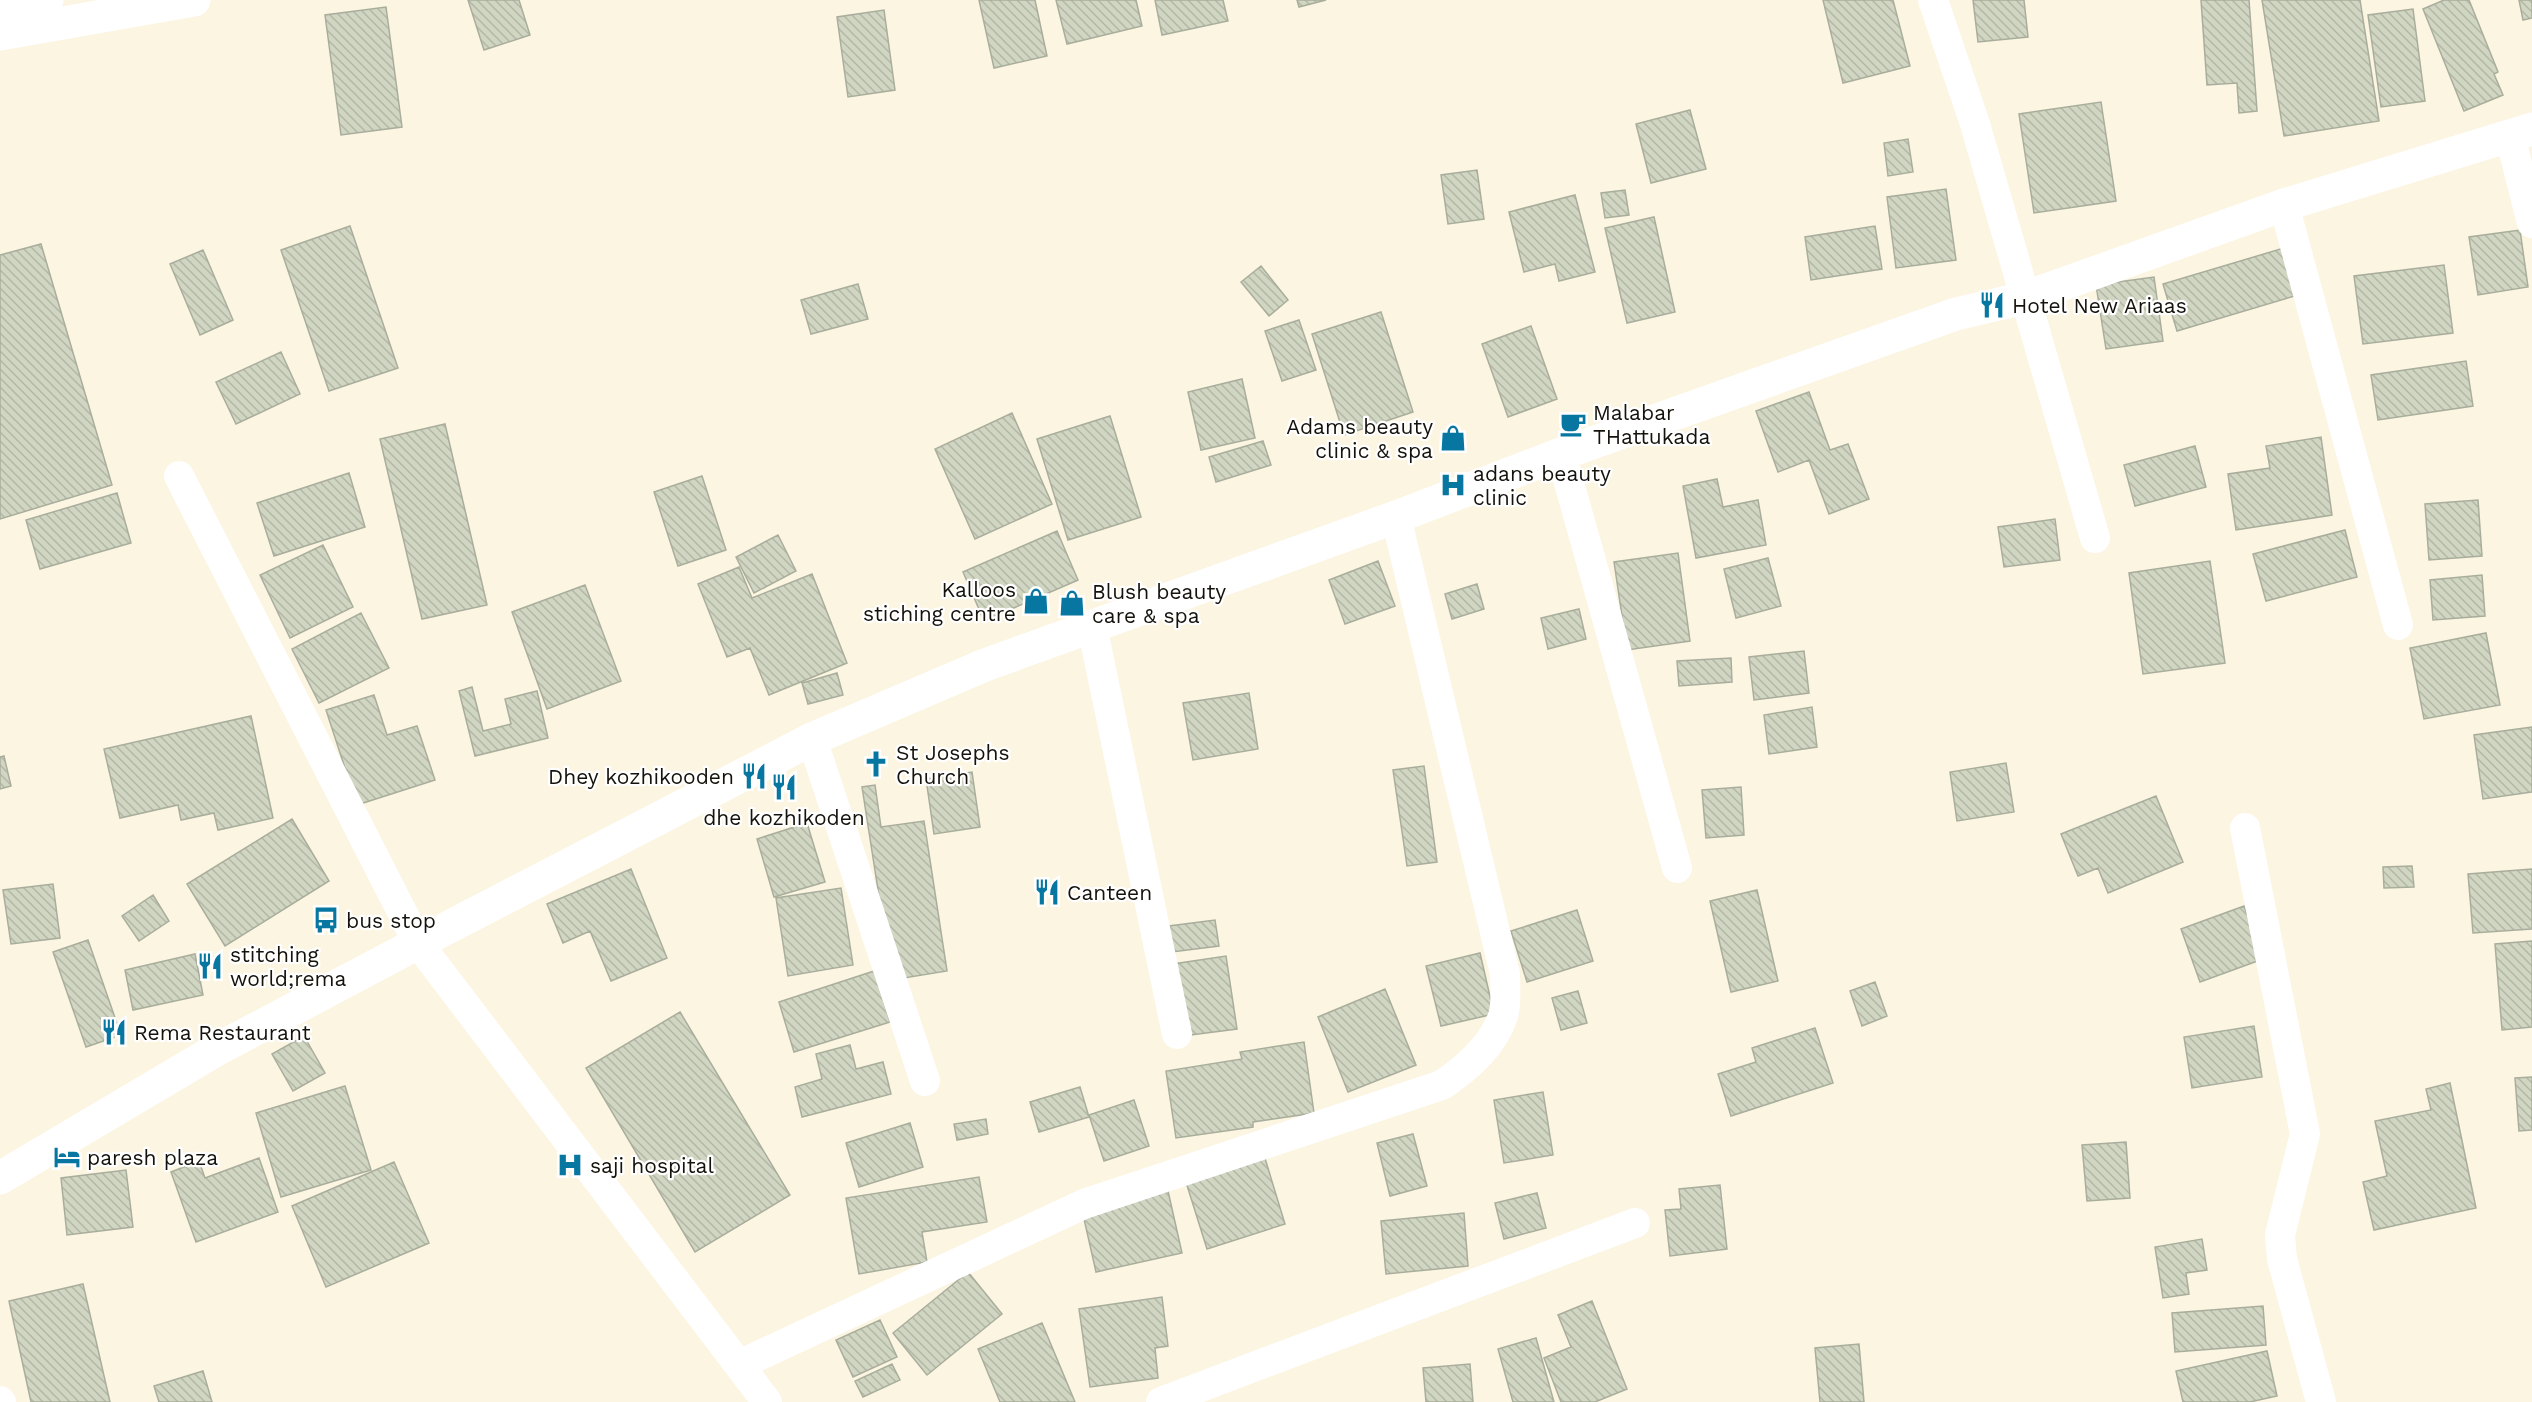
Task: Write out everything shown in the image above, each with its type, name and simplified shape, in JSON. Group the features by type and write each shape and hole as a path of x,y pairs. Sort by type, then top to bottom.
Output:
{"main road":[{"path":"0,7 46,0"},
{"path":"0,34 194,0"},
{"path":"0,1178 216,1050 418,943 812,739 985,665 1396,517 1561,454 1956,314 2024,298 2284,205 2521,133"}],"street":[{"path":"1933,0 1975,124 2095,538"},
{"path":"2521,133 2532,224"},
{"path":"2284,205 2398,625"},
{"path":"1561,454 1677,868"},
{"path":"179,476 418,943 767,1402"},
{"path":"739,1365 1084,1204 1442,1085 1468,1067 1488,1043 1503,1016 1505,974 1396,517"},
{"path":"1092,626 1177,1034"},
{"path":"812,739 925,1081"},
{"path":"2245,828 2304,1134 2280,1235 2282,1259 2321,1402"},
{"path":"1161,1402 1635,1223"}],"building":[{"path":"468,0 519,0 530,35 484,50"},
{"path":"979,0 1035,0 1047,56 994,68"},
{"path":"1056,0 1136,0 1142,26 1067,44"},
{"path":"1155,0 1223,0 1228,21 1162,35"},
{"path":"1297,0 1326,0 1299,7"},
{"path":"1823,0 1893,0 1910,66 1843,83"},
{"path":"1973,0 2024,0 2028,37 1978,42"},
{"path":"2201,0 2249,0 2257,111 2239,113 2237,83 2207,85"},
{"path":"2262,0 2360,0 2379,121 2284,136"},
{"path":"2444,0 2469,0 2498,72 2494,74 2503,95 2464,111 2423,9"},
{"path":"2519,0 2532,0 2532,18 2523,20"},
{"path":"386,7 402,127 341,135 325,15"},
{"path":"2413,9 2425,101 2381,107 2368,15"},
{"path":"884,10 895,90 848,97 837,17"},
{"path":"2101,102 2116,201 2034,213 2019,114"},
{"path":"1690,110 1706,169 1651,183 1636,124"},
{"path":"1908,139 1913,172 1888,176 1884,143"},
{"path":"1477,170 1484,219 1448,224 1441,175"},
{"path":"1946,189 1956,260 1896,268 1887,197"},
{"path":"1625,190 1629,215 1605,218 1601,193"},
{"path":"1575,195 1595,272 1559,281 1555,264 1524,272 1509,212"},
{"path":"1654,217 1675,312 1627,323 1605,228"},
{"path":"350,226 398,368 329,391 281,250"},
{"path":"1875,226 1882,269 1811,280 1805,237"},
{"path":"2520,230 2528,287 2478,295 2469,237"},
{"path":"41,244 112,485 0,519 0,255"},
{"path":"2294,245 2308,292 2177,331 2163,284"},
{"path":"203,250 233,320 200,335 170,264"},
{"path":"2444,265 2453,333 2363,344 2354,276"},
{"path":"1261,266 1288,300 1269,316 1241,282"},
{"path":"2154,277 2163,341 2106,349 2096,285"},
{"path":"858,284 868,319 811,334 801,300"},
{"path":"1381,312 1413,412 1344,435 1312,334"},
{"path":"1299,320 1316,370 1282,381 1265,331"},
{"path":"1531,326 1557,399 1508,417 1482,344"},
{"path":"281,352 300,394 236,424 216,382"},
{"path":"2466,361 2473,406 2378,420 2371,375"},
{"path":"1242,379 1255,438 1201,450 1188,392"},
{"path":"1809,392 1830,450 1848,444 1869,499 1829,514 1809,460 1778,472 1756,411"},
{"path":"1012,413 1052,504 975,539 935,449"},
{"path":"1110,416 1141,517 1068,540 1037,439"},
{"path":"445,424 487,605 422,619 380,439"},
{"path":"2321,437 2332,515 2236,530 2228,474 2270,468 2266,446"},
{"path":"1263,441 1271,465 1216,482 1209,457"},
{"path":"2195,446 2206,487 2135,506 2124,465"},
{"path":"349,473 365,527 274,556 257,503"},
{"path":"702,476 726,550 678,566 654,492"},
{"path":"1717,479 1723,507 1758,500 1766,545 1696,558 1683,486"},
{"path":"117,493 131,543 40,569 26,520"},
{"path":"2478,500 2482,556 2429,560 2425,504"},
{"path":"2055,519 2060,560 2004,567 1998,527"},
{"path":"2345,530 2357,577 2266,601 2253,554"},
{"path":"1057,531 1078,580 984,621 963,572"},
{"path":"778,535 796,571 754,593 736,557"},
{"path":"323,545 353,607 290,638 260,575"},
{"path":"1678,553 1690,641 1627,650 1614,562"},
{"path":"1768,558 1781,606 1736,618 1724,569"},
{"path":"1378,561 1395,606 1345,624 1329,580"},
{"path":"2210,561 2225,663 2143,674 2129,573"},
{"path":"739,567 752,598 812,574 847,663 769,695 750,648 727,657 698,584"},
{"path":"2482,575 2485,616 2433,620 2430,580"},
{"path":"1477,584 1484,609 1452,619 1445,594"},
{"path":"585,585 621,681 547,709 512,612"},
{"path":"1579,609 1586,639 1548,649 1541,618"},
{"path":"361,613 389,668 319,703 292,649"},
{"path":"2486,633 2500,705 2424,719 2410,648"},
{"path":"1804,651 1809,693 1754,700 1749,657"},
{"path":"1731,658 1732,682 1679,686 1677,661"},
{"path":"837,673 843,695 808,704 802,683"},
{"path":"472,687 483,731 511,724 505,699 537,691 548,738 475,756 459,691"},
{"path":"1249,693 1258,749 1193,760 1183,703"},
{"path":"374,695 387,735 417,726 435,780 357,805 326,710"},
{"path":"1812,707 1817,747 1769,754 1764,715"},
{"path":"251,716 273,818 218,830 214,813 181,820 178,805 120,818 104,749"},
{"path":"2532,727 2532,792 2483,799 2474,735"},
{"path":"4,756 11,786 0,789 0,757"},
{"path":"2006,763 2014,812 1957,821 1950,772"},
{"path":"1424,766 1437,862 1407,866 1393,770"},
{"path":"972,772 980,827 934,834 926,779"},
{"path":"875,785 881,827 924,821 947,971 892,980 862,787"},
{"path":"1741,787 1744,835 1706,838 1702,790"},
{"path":"2156,796 2183,862 2108,893 2098,868 2078,876 2061,834"},
{"path":"292,819 329,881 225,946 187,884"},
{"path":"807,823 825,882 774,897 757,839"},
{"path":"2412,866 2414,887 2384,888 2383,867"},
{"path":"631,869 667,958 611,981 590,931 563,943 547,904"},
{"path":"2532,869 2532,929 2473,933 2468,874"},
{"path":"53,884 60,938 11,944 3,890"},
{"path":"841,888 853,965 788,976 776,898"},
{"path":"1757,890 1778,981 1731,992 1710,901"},
{"path":"153,895 169,921 139,941 122,916"},
{"path":"2244,906 2263,959 2200,982 2181,929"},
{"path":"1577,910 1593,961 1527,982 1511,931"},
{"path":"1215,920 1219,946 1172,952 1169,926"},
{"path":"88,940 121,1035 86,1047 53,952"},
{"path":"2532,941 2532,1027 2502,1030 2495,944"},
{"path":"1480,953 1494,1014 1441,1026 1426,966"},
{"path":"195,954 203,995 133,1010 125,970"},
{"path":"1226,956 1237,1029 1183,1036 1173,964"},
{"path":"874,971 890,1022 794,1052 779,1002"},
{"path":"1875,982 1887,1016 1862,1026 1850,991"},
{"path":"1385,989 1416,1065 1348,1092 1318,1017"},
{"path":"1578,991 1587,1023 1561,1030 1552,998"},
{"path":"680,1012 790,1195 695,1252 586,1068"},
{"path":"2254,1026 2262,1077 2192,1088 2184,1037"},
{"path":"1815,1028 1833,1083 1731,1116 1718,1074 1756,1062 1752,1048"},
{"path":"304,1036 325,1073 293,1091 272,1054"},
{"path":"1304,1042 1314,1113 1253,1122 1253,1127 1176,1138 1166,1071 1242,1059 1240,1052"},
{"path":"850,1045 856,1069 883,1062 891,1094 802,1117 795,1087 822,1079 816,1054"},
{"path":"2532,1077 2532,1130 2519,1131 2515,1078"},
{"path":"2450,1083 2476,1208 2374,1230 2363,1182 2387,1176 2375,1121 2431,1110 2426,1089"},
{"path":"345,1086 371,1170 281,1197 256,1113"},
{"path":"1080,1087 1089,1117 1039,1132 1030,1102"},
{"path":"1543,1092 1553,1155 1504,1163 1494,1100"},
{"path":"1134,1100 1149,1146 1104,1161 1089,1115"},
{"path":"986,1119 988,1134 957,1140 954,1124"},
{"path":"910,1123 923,1167 859,1187 846,1143"},
{"path":"1413,1134 1427,1186 1390,1196 1377,1143"},
{"path":"2126,1142 2130,1198 2087,1201 2082,1145"},
{"path":"1264,1155 1285,1224 1207,1249 1185,1179"},
{"path":"259,1158 278,1212 196,1242 171,1172 199,1161 205,1178"},
{"path":"394,1162 429,1243 326,1287 292,1206"},
{"path":"126,1170 133,1227 67,1235 61,1178"},
{"path":"979,1177 987,1222 922,1232 927,1262 859,1274 846,1198"},
{"path":"1720,1185 1727,1249 1670,1256 1665,1210 1681,1209 1679,1189"},
{"path":"1168,1191 1182,1253 1096,1272 1082,1210"},
{"path":"1537,1193 1546,1228 1504,1239 1495,1203"},
{"path":"1464,1213 1468,1266 1386,1274 1381,1221"},
{"path":"2202,1239 2207,1270 2186,1273 2189,1294 2163,1298 2155,1247"},
{"path":"968,1272 1002,1314 927,1375 893,1333"},
{"path":"83,1284 110,1402 31,1402 9,1301"},
{"path":"1162,1297 1168,1346 1155,1348 1158,1378 1090,1387 1079,1309"},
{"path":"1592,1301 1627,1389 1595,1402 1561,1402 1544,1358 1571,1347 1558,1315"},
{"path":"2263,1306 2266,1345 2175,1352 2172,1313"},
{"path":"880,1320 897,1357 853,1377 836,1340"},
{"path":"1042,1323 1075,1402 1000,1402 978,1349"},
{"path":"1536,1338 1554,1402 1513,1402 1498,1349"},
{"path":"1859,1344 1864,1402 1820,1402 1815,1348"},
{"path":"2267,1351 2277,1396 2250,1402 2183,1402 2176,1371"},
{"path":"892,1364 900,1380 863,1397 855,1381"},
{"path":"1470,1364 1473,1402 1426,1402 1423,1368"},
{"path":"203,1371 212,1402 159,1402 154,1386"}],"place":[{"name":"Hotel New Ariaas","path":"1992,305"},
{"name":"Malabar THattukada","path":"1573,424"},
{"name":"Adams beauty clinic & spa","path":"1453,438"},
{"name":"adans beauty clinic","path":"1453,485"},
{"name":"Kalloos stiching centre","path":"1036,601"},
{"name":"Blush beauty care & spa","path":"1072,603"},
{"name":"St Josephs Church","path":"876,764"},
{"name":"Dhey kozhikooden","path":"754,776"},
{"name":"dhe kozhikoden","path":"784,787"},
{"name":"Canteen","path":"1047,892"},
{"name":"bus stop","path":"326,920"},
{"name":"stitching world;rema","path":"210,966"},
{"name":"Rema Restaurant","path":"114,1032"},
{"name":"paresh plaza","path":"67,1157"},
{"name":"saji hospital","path":"570,1165"}]}
